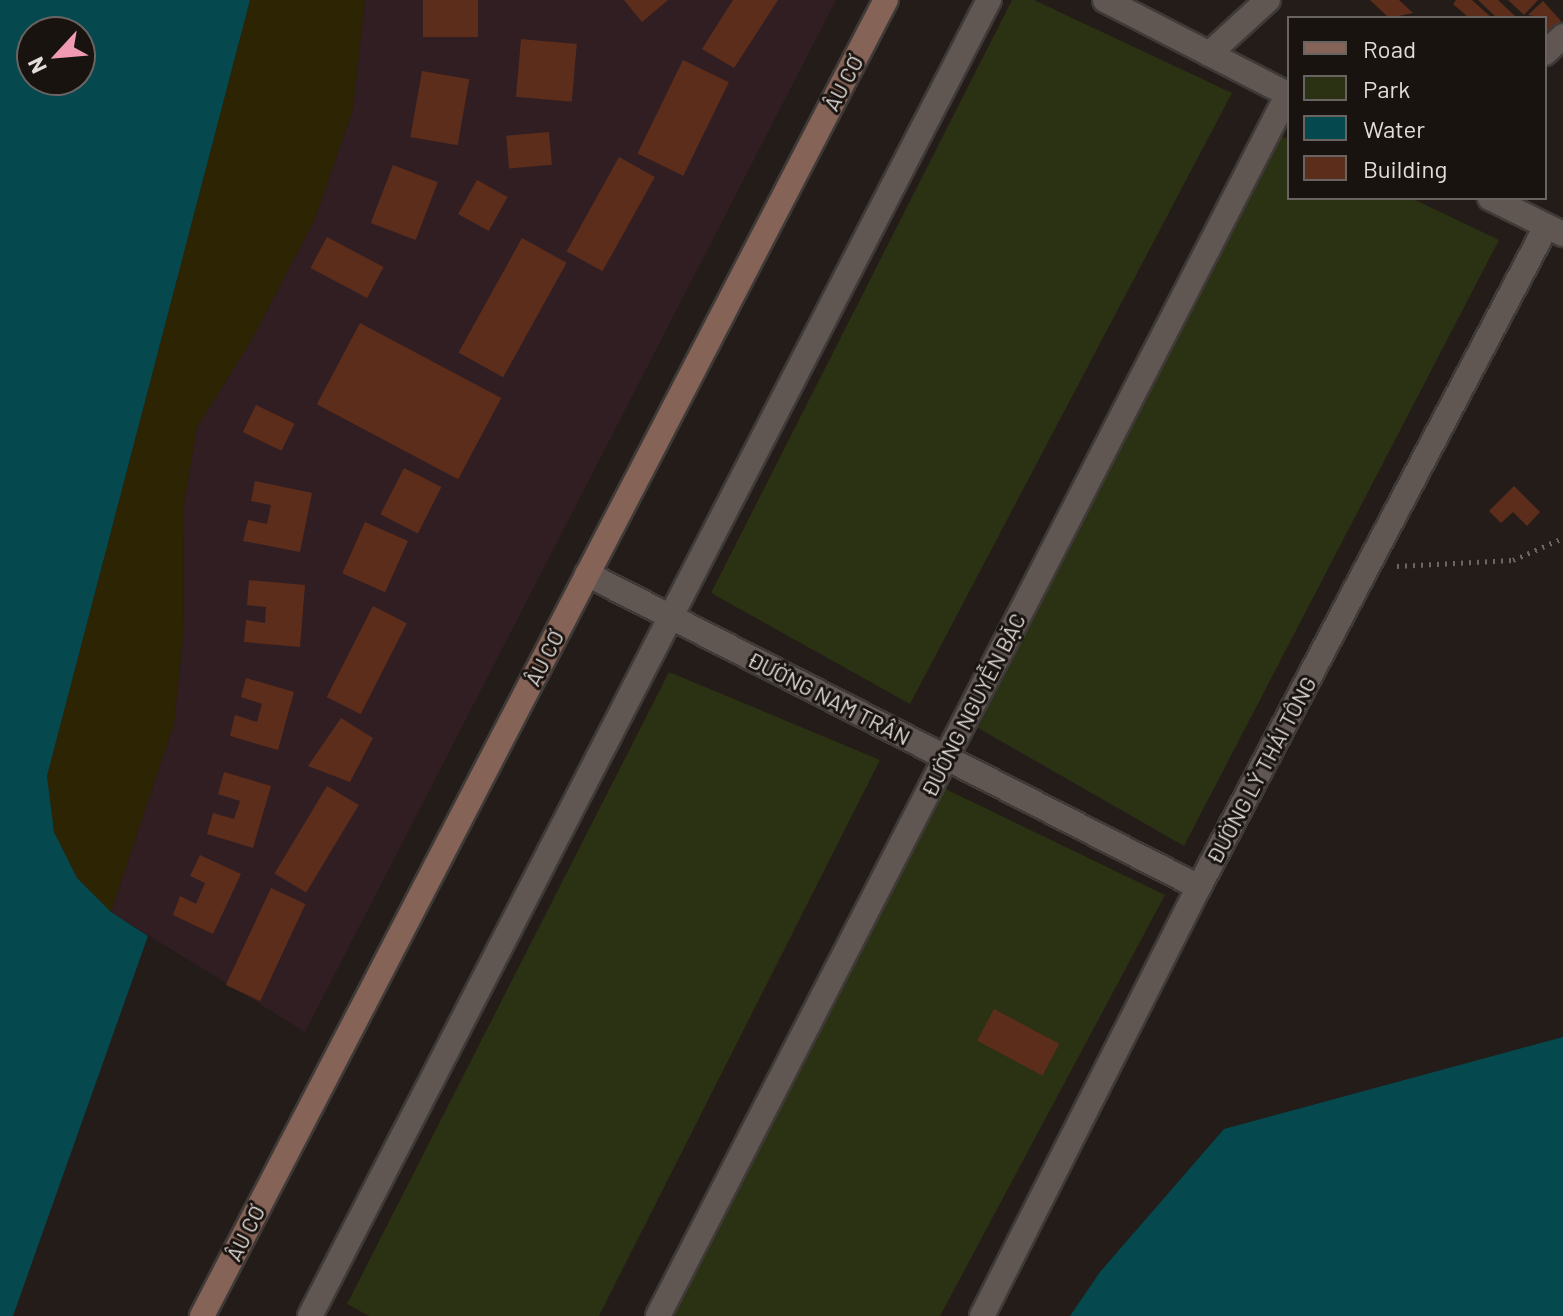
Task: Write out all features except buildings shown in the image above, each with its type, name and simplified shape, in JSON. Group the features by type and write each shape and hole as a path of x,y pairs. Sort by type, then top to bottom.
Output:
{"main road":[{"name":"ÂU CƠ","path":"202,1316 886,0"}],"street":[{"path":"310,1316 989,0"},
{"path":"1105,0 1287,93"},
{"path":"1209,54 1268,0"},
{"path":"1547,51 1563,36"},
{"name":"ĐƯỜNG NGUYỄN BẶC","path":"658,1316 1287,96"},
{"path":"1494,200 1555,231"},
{"name":"ĐƯỜNG LÝ THÁI TÔNG","path":"982,1316 1199,887 1367,568 1555,231"},
{"name":"ĐƯỜNG NAM TRÂN","path":"587,574 1199,887"}],"path":[{"path":"1367,568 1513,560 1563,538"}],"shaded area":[{"path":"365,0 836,0 305,1032 111,912 174,724 184,629 183,511 197,427 251,341 315,219 353,109"}],"green space":[{"path":"1012,0 1034,0 1232,93 910,704 711,593"},
{"path":"1276,134 1287,139 1287,200 1415,200 1499,240 1184,846 978,728"},
{"path":"669,672 880,760 599,1316 369,1316 347,1304"},
{"path":"929,781 1165,895 940,1316 664,1316"}],"sand":[{"path":"250,0 365,0 353,109 315,219 251,341 197,427 183,511 184,629 174,724 111,912 77,878 54,832 47,776"}],"water":[{"path":"0,0 250,0 47,776 54,832 77,878 111,912 148,936 13,1316 0,1316"},
{"path":"1563,1037 1563,1316 1070,1316 1100,1272 1224,1129"}]}
